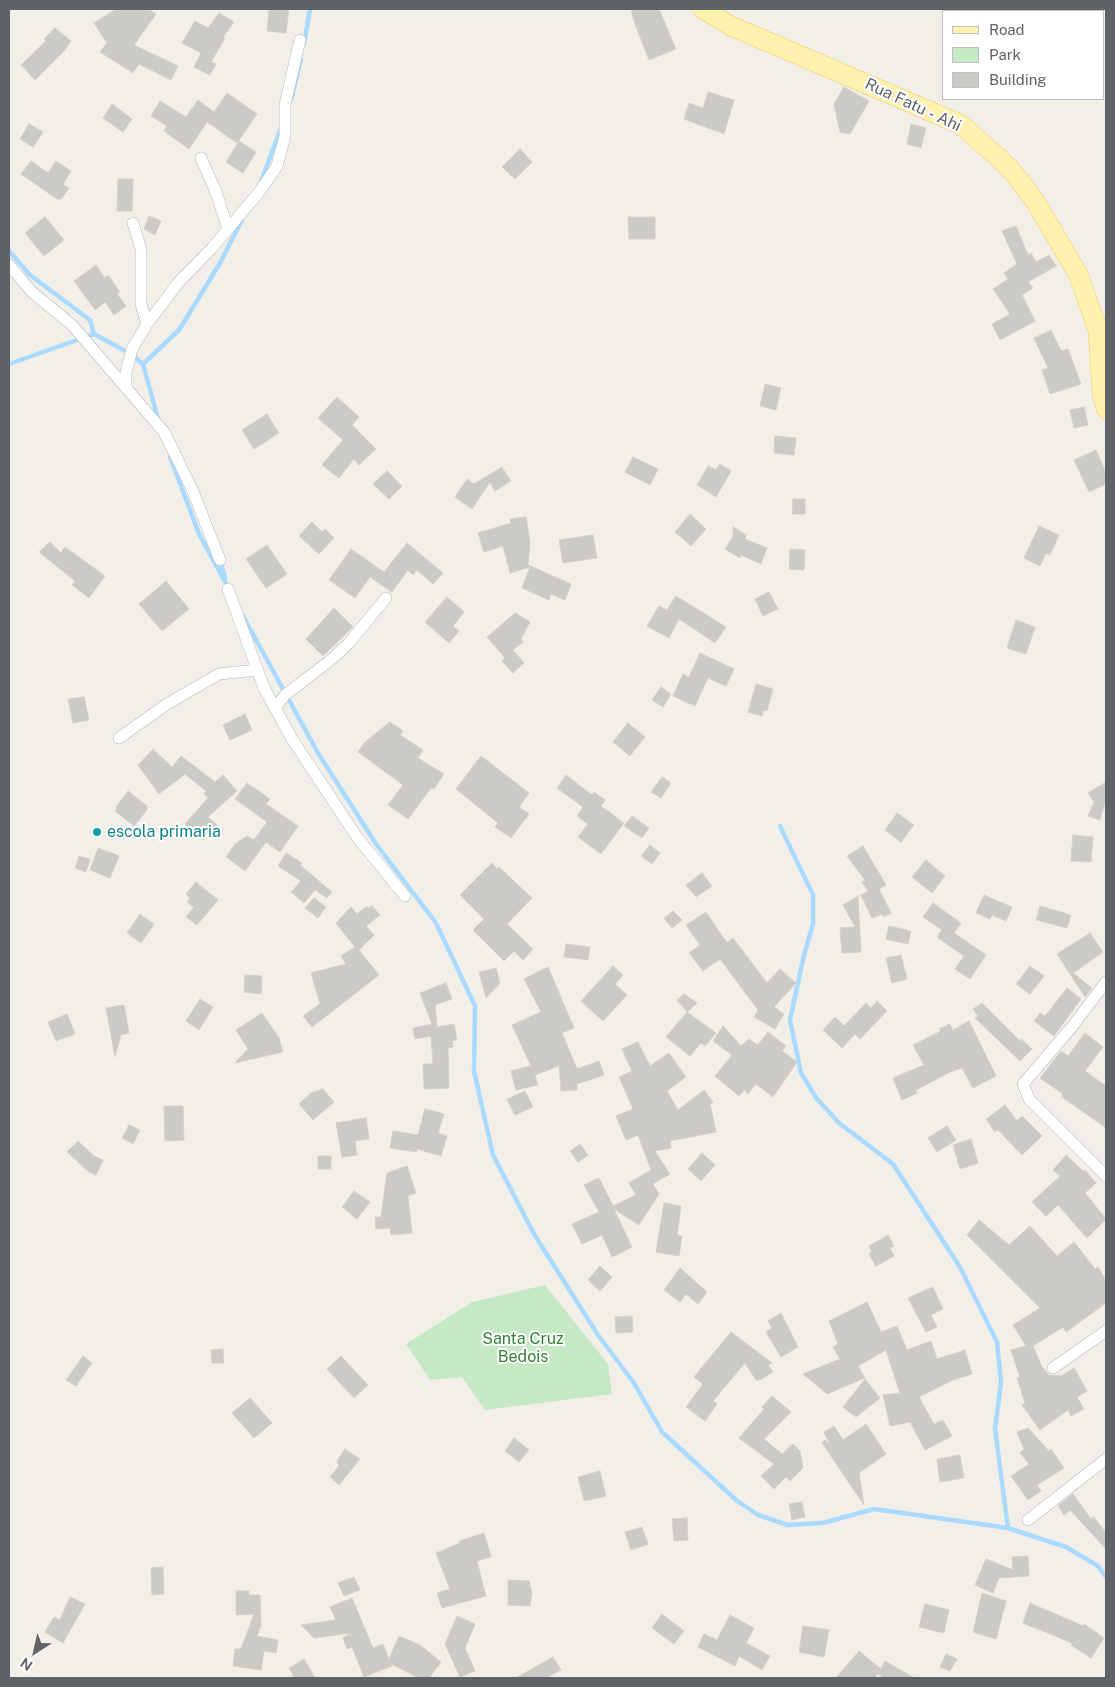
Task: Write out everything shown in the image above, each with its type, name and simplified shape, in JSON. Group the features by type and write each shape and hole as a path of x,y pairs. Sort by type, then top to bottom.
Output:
{"main road":[{"name":"Rua Fatu - Ahi","path":"703,9 731,26 960,124 998,157 1013,172 1035,201 1078,274 1098,330 1102,395 1106,409"}],"street":[{"path":"126,386 126,373 132,349 147,324 178,283 260,191 277,166 285,136 285,105 300,40"},
{"path":"202,158 228,229"},
{"path":"133,223 140,249 141,304 147,324"},
{"path":"9,265 32,292 72,325 164,432 173,446 220,560"},
{"path":"228,589 264,688 275,708 306,761 358,837 404,896"},
{"path":"275,708 285,695 301,684 348,644 386,598"},
{"path":"119,738 167,704 219,674 257,670"},
{"path":"1106,982 1071,1028 1023,1084 1024,1092 1035,1105 1106,1176"},
{"path":"1053,1368 1106,1331"},
{"path":"1028,1520 1106,1459"}],"green space":[{"name":"Santa Cruz Bedois","path":"545,1285 608,1364 612,1394 485,1410 462,1377 430,1380 406,1344 472,1302"}],"building":[{"path":"116,9 148,9 156,14 134,45 178,66 171,80 139,64 133,73 100,52 107,43 94,23"},
{"path":"269,9 289,9 286,33 267,31"},
{"path":"631,9 659,9 676,49 649,60"},
{"path":"219,13 234,22 223,37 225,38 211,62 216,64 210,75 194,67 201,53 182,43 195,21 208,28"},
{"path":"55,28 71,41 65,50 35,80 21,65 46,41 44,39"},
{"path":"844,87 869,101 850,134 840,132 834,104"},
{"path":"708,92 734,100 724,134 684,119 689,103 703,108"},
{"path":"227,93 257,114 237,143 207,122 189,149 164,131 167,126 151,116 160,101 186,117 198,100 214,112"},
{"path":"112,104 132,119 123,132 103,118"},
{"path":"29,124 43,132 33,147 20,139"},
{"path":"911,124 926,128 921,148 907,144"},
{"path":"239,141 256,152 243,173 226,162"},
{"path":"520,149 532,162 515,179 502,167"},
{"path":"31,161 48,173 56,161 71,171 63,184 69,188 61,199 57,199 21,174"},
{"path":"118,179 133,179 132,211 117,211"},
{"path":"149,216 161,221 155,235 144,229"},
{"path":"45,217 64,240 44,256 25,233"},
{"path":"628,217 655,217 655,239 629,239"},
{"path":"1016,226 1028,255 1031,253 1036,262 1049,255 1056,266 1028,282 1033,288 1022,295 1035,321 1000,340 992,324 1010,314 993,289 1008,279 1004,273 1017,264 1002,231"},
{"path":"96,265 105,278 108,275 120,292 117,294 126,306 114,315 105,302 95,310 74,281"},
{"path":"1051,330 1061,351 1068,349 1081,384 1050,394 1042,370 1048,368 1034,338"},
{"path":"765,384 781,388 776,410 760,406"},
{"path":"337,397 359,417 352,425 376,449 359,465 354,459 339,478 322,465 343,440 318,418"},
{"path":"1084,407 1088,425 1074,428 1070,410"},
{"path":"267,414 279,433 254,449 242,430"},
{"path":"775,436 796,438 794,455 774,453"},
{"path":"1096,450 1106,473 1106,484 1089,492 1074,460"},
{"path":"633,457 658,469 650,485 625,472"},
{"path":"720,464 731,471 716,497 697,485 708,466 716,470"},
{"path":"502,467 511,481 495,491 490,482 472,509 455,497 467,479 474,484"},
{"path":"387,471 402,486 389,499 373,484"},
{"path":"793,499 805,499 805,514 792,514"},
{"path":"690,514 706,529 691,546 675,532"},
{"path":"526,517 530,543 528,565 571,584 565,600 551,594 549,600 522,588 530,567 510,573 503,546 484,552 478,533 511,523 510,519"},
{"path":"312,522 322,532 325,529 334,538 319,554 299,536"},
{"path":"1039,526 1059,535 1050,555 1046,553 1040,566 1024,558"},
{"path":"733,527 746,535 745,539 767,548 761,564 741,555 740,558 725,549 733,537"},
{"path":"593,535 597,558 563,563 559,540"},
{"path":"50,542 61,553 65,547 105,576 89,598 72,585 75,581 39,552"},
{"path":"407,543 443,573 433,584 417,570 413,575 408,570 392,592 370,577 355,598 329,580 351,549 384,572"},
{"path":"267,545 287,574 266,588 246,559"},
{"path":"790,549 805,550 804,570 789,569"},
{"path":"166,581 189,609 162,631 139,604"},
{"path":"769,592 778,609 763,616 755,599"},
{"path":"676,596 726,627 715,643 679,619 669,638 647,626 659,606 667,610"},
{"path":"447,597 464,612 453,626 459,631 449,643 425,622"},
{"path":"334,608 353,627 323,656 306,639"},
{"path":"515,613 530,622 521,639 523,642 513,650 524,663 513,673 502,661 505,658 487,637"},
{"path":"1016,620 1035,627 1026,654 1007,648"},
{"path":"700,653 734,669 726,686 708,678 695,706 673,696 683,674 689,677"},
{"path":"756,684 773,689 767,711 764,710 762,716 748,712"},
{"path":"661,687 671,694 663,707 652,700"},
{"path":"84,697 89,720 73,723 68,699"},
{"path":"245,714 252,730 230,740 223,725"},
{"path":"390,722 403,731 400,735 423,750 418,758 444,774 434,789 431,788 408,819 388,805 403,785 358,752 365,742"},
{"path":"628,723 645,737 630,756 613,742"},
{"path":"153,749 172,767 181,756 215,782 223,775 237,791 208,817 217,825 203,840 185,824 208,798 204,793 206,791 185,774 159,794 138,765"},
{"path":"481,756 529,793 519,807 529,814 511,838 495,827 498,823 456,789"},
{"path":"566,775 592,795 594,792 605,800 601,806 624,823 601,854 578,837 588,824 577,816 583,807 557,788"},
{"path":"662,777 671,783 661,798 651,792"},
{"path":"1106,782 1106,799 1100,820 1088,816 1094,802 1088,793"},
{"path":"247,783 270,799 266,804 298,826 280,852 266,842 245,871 226,857 235,844 247,836 254,840 267,822 235,799"},
{"path":"128,791 147,806 147,810 134,826 116,812 116,807"},
{"path":"897,813 914,825 901,842 885,830"},
{"path":"632,816 649,828 642,838 624,826"},
{"path":"1073,835 1093,837 1091,862 1071,861"},
{"path":"650,845 660,853 652,864 641,856"},
{"path":"863,846 886,885 879,889 891,913 884,917 882,914 872,918 861,895 868,891 862,882 865,880 847,856"},
{"path":"98,848 119,856 110,878 90,870"},
{"path":"286,853 302,863 300,865 332,892 327,898 315,890 304,903 291,892 301,881 278,866"},
{"path":"79,856 90,859 86,872 75,868"},
{"path":"926,860 945,876 932,893 912,877"},
{"path":"492,863 497,869 499,867 532,898 507,924 533,949 523,960 514,951 504,961 473,930 484,919 460,895"},
{"path":"702,873 712,886 696,897 686,885"},
{"path":"196,882 218,900 197,925 186,917 194,907 187,902 190,898 186,894"},
{"path":"984,895 1012,907 1006,921 992,915 990,919 976,913"},
{"path":"858,896 861,952 842,953 840,928 855,927 843,905"},
{"path":"314,898 326,907 318,918 305,908"},
{"path":"933,903 961,923 954,933 986,955 970,979 955,969 964,956 937,937 942,930 923,917"},
{"path":"372,906 380,915 366,926 374,935 359,950 379,975 312,1027 303,1016 320,1004 311,973 346,964 341,956 355,947 336,923 351,907 357,914 366,907"},
{"path":"1040,906 1071,915 1067,928 1036,920"},
{"path":"673,911 682,920 672,928 664,918"},
{"path":"706,912 727,943 733,938 767,983 780,969 796,983 774,1007 784,1014 775,1029 754,1017 758,1010 720,959 703,971 689,953 700,945 686,925"},
{"path":"140,914 154,924 141,943 127,933"},
{"path":"889,926 911,931 908,944 886,939"},
{"path":"1090,933 1103,952 1073,973 1092,988 1085,997 1057,954"},
{"path":"566,944 590,947 588,960 564,957"},
{"path":"901,955 907,979 892,983 886,958"},
{"path":"613,966 623,975 615,984 627,995 603,1021 581,1001"},
{"path":"1030,966 1044,976 1030,994 1016,984"},
{"path":"548,967 574,1028 562,1033 577,1069 599,1061 604,1075 577,1084 577,1090 561,1091 559,1066 535,1075 538,1085 516,1090 511,1071 531,1066 512,1025 541,1012 524,979"},
{"path":"496,968 500,983 486,998 479,972"},
{"path":"245,975 262,976 261,994 244,992"},
{"path":"446,983 452,999 435,1005 437,1027 454,1024 457,1040 452,1041 453,1047 448,1048 449,1088 424,1089 423,1064 433,1064 431,1036 415,1039 413,1028 432,1024 420,993"},
{"path":"1067,988 1081,999 1054,1036 1034,1021 1040,1013 1045,1016"},
{"path":"684,994 697,1003 687,1012 677,1000"},
{"path":"200,999 213,1007 199,1030 186,1021"},
{"path":"877,1001 887,1011 860,1039 855,1034 842,1048 823,1030 835,1017 844,1026 866,1003 871,1008"},
{"path":"982,1003 1020,1041 1021,1039 1032,1049 1020,1061 975,1018 978,1016 973,1009"},
{"path":"124,1005 129,1033 121,1035 115,1057 106,1008"},
{"path":"687,1012 716,1033 705,1046 701,1043 690,1056 666,1037"},
{"path":"262,1013 279,1038 283,1052 235,1063 248,1049 236,1030"},
{"path":"67,1014 75,1034 56,1041 48,1022"},
{"path":"969,1021 996,1076 973,1088 962,1068 950,1072 916,1090 917,1093 902,1100 893,1078 924,1065 913,1045 941,1031 939,1029 950,1024 953,1030"},
{"path":"723,1026 741,1046 749,1039 758,1045 768,1032 786,1046 782,1051 797,1062 773,1097 756,1084 748,1094 744,1090 739,1096 715,1076 732,1055 713,1041"},
{"path":"1085,1033 1103,1047 1085,1071 1106,1086 1106,1128 1062,1097 1063,1094 1040,1078 1061,1051 1068,1056"},
{"path":"638,1042 650,1066 669,1053 686,1077 667,1091 678,1110 704,1090 713,1102 710,1104 716,1132 670,1141 671,1148 655,1151 670,1174 653,1184 659,1194 639,1225 614,1209 632,1247 612,1257 602,1235 582,1244 572,1224 599,1212 584,1185 599,1178 613,1206 636,1195 629,1183 651,1170 638,1135 626,1140 616,1116 633,1109 619,1077 632,1071 622,1049"},
{"path":"323,1089 334,1102 313,1120 299,1104 311,1093"},
{"path":"525,1091 533,1107 515,1115 507,1099"},
{"path":"1005,1105 1017,1121 1022,1116 1042,1136 1022,1155 998,1130 995,1132 986,1119"},
{"path":"164,1106 183,1106 184,1140 165,1141"},
{"path":"425,1109 444,1114 438,1133 447,1136 441,1156 417,1149 417,1152 390,1148 393,1131 418,1135"},
{"path":"366,1118 369,1139 355,1141 357,1155 342,1157 336,1123"},
{"path":"129,1125 140,1130 133,1144 122,1138"},
{"path":"947,1126 956,1140 937,1152 928,1138"},
{"path":"971,1139 978,1163 960,1169 953,1145"},
{"path":"78,1141 94,1156 103,1160 96,1175 88,1171 67,1152"},
{"path":"580,1144 588,1155 578,1162 570,1151"},
{"path":"702,1153 715,1165 701,1181 688,1169"},
{"path":"1066,1155 1083,1171 1085,1170 1096,1183 1085,1193 1106,1219 1087,1238 1058,1205 1046,1216 1032,1202 1060,1176 1053,1170"},
{"path":"318,1156 331,1156 331,1169 318,1169"},
{"path":"407,1166 416,1193 408,1196 412,1233 391,1235 390,1228 376,1229 375,1217 381,1217 387,1173"},
{"path":"354,1191 370,1202 357,1219 342,1207"},
{"path":"664,1203 681,1206 677,1235 682,1236 679,1256 656,1252"},
{"path":"979,1220 1009,1245 1030,1226 1057,1256 1074,1242 1095,1269 1098,1267 1106,1280 1106,1303 1066,1332 1063,1327 1033,1346 1042,1367 1049,1375 1061,1376 1074,1368 1087,1391 1077,1397 1084,1409 1071,1416 1068,1410 1040,1430 1022,1405 1025,1403 1017,1378 1020,1377 1011,1350 1026,1346 1013,1325 1040,1308 967,1235"},
{"path":"888,1235 894,1246 890,1248 894,1256 876,1266 869,1254 872,1252 869,1246"},
{"path":"600,1266 612,1277 600,1291 588,1280"},
{"path":"680,1268 707,1292 698,1304 686,1294 680,1302 664,1290"},
{"path":"933,1287 943,1309 931,1315 937,1327 926,1332 908,1298"},
{"path":"867,1302 881,1332 897,1326 907,1350 931,1341 937,1359 965,1350 972,1374 953,1380 919,1397 934,1424 943,1420 952,1436 925,1450 910,1422 890,1426 883,1395 900,1393 886,1350 858,1366 865,1378 827,1394 803,1374 840,1359 833,1347 838,1344 829,1321"},
{"path":"781,1313 798,1347 781,1357 766,1332 772,1328 768,1321"},
{"path":"632,1316 633,1332 616,1333 615,1317"},
{"path":"731,1332 772,1363 768,1365 773,1372 760,1380 756,1380 745,1363 713,1401 717,1404 705,1421 686,1407 703,1384 694,1377"},
{"path":"223,1349 224,1363 212,1363 211,1350"},
{"path":"83,1356 92,1363 76,1386 66,1380"},
{"path":"341,1356 368,1385 354,1398 327,1369"},
{"path":"865,1379 880,1398 856,1417 843,1407"},
{"path":"772,1396 791,1412 764,1439 782,1454 793,1444 800,1451 803,1468 790,1481 786,1477 774,1489 761,1476 774,1464 739,1438 764,1409 762,1407"},
{"path":"250,1398 272,1423 254,1438 232,1413"},
{"path":"866,1424 886,1454 859,1473 864,1505 822,1443 825,1440 830,1445 824,1432 834,1426 843,1440"},
{"path":"1028,1428 1049,1451 1051,1449 1064,1468 1037,1485 1041,1491 1028,1500 1011,1476 1029,1464 1020,1453 1024,1449 1017,1432"},
{"path":"514,1438 529,1450 519,1462 505,1451"},
{"path":"345,1449 360,1459 339,1485 330,1477 339,1466 337,1461"},
{"path":"960,1455 964,1478 940,1482 937,1459"},
{"path":"600,1471 606,1496 584,1501 578,1477"},
{"path":"1073,1494 1091,1519 1094,1517 1106,1533 1106,1549 1070,1510 1064,1515 1058,1506"},
{"path":"802,1502 805,1517 792,1520 789,1504"},
{"path":"687,1518 688,1540 674,1541 672,1519"},
{"path":"642,1527 648,1544 631,1550 625,1532"},
{"path":"484,1533 491,1557 477,1561 486,1596 442,1608 437,1593 450,1589 436,1553 460,1543 459,1541"},
{"path":"1028,1556 1029,1576 999,1578 993,1593 975,1585 986,1559 1013,1570 1012,1557"},
{"path":"163,1567 164,1594 152,1595 151,1568"},
{"path":"354,1577 360,1590 344,1596 338,1583"},
{"path":"508,1580 529,1581 532,1592 530,1606 508,1605"},
{"path":"236,1591 249,1591 249,1595 260,1595 261,1626 257,1636 278,1640 276,1653 264,1651 261,1670 233,1666 235,1649 241,1649 254,1614 236,1615"},
{"path":"982,1593 1006,1601 996,1639 973,1632"},
{"path":"70,1597 85,1604 63,1643 45,1632 54,1617 60,1620"},
{"path":"352,1598 373,1648 383,1644 389,1659 399,1636 420,1645 441,1662 429,1678 419,1678 391,1664 392,1666 364,1677 352,1647 347,1649 343,1638 351,1633 314,1638 301,1625 336,1620 330,1607"},
{"path":"1030,1603 1083,1626 1084,1624 1104,1638 1091,1658 1071,1645 1072,1643 1023,1623"},
{"path":"925,1604 949,1610 944,1633 919,1627"},
{"path":"662,1614 684,1631 674,1644 652,1628"},
{"path":"730,1615 754,1628 746,1643 770,1656 762,1670 739,1656 735,1666 698,1647 704,1634 717,1640"},
{"path":"457,1616 475,1624 465,1648 475,1671 460,1677 445,1644"},
{"path":"803,1626 829,1630 824,1657 799,1652"},
{"path":"859,1651 881,1669 885,1661 914,1678 885,1678 878,1674 880,1671 874,1678 836,1678"},
{"path":"946,1654 957,1659 950,1671 940,1667"},
{"path":"553,1657 561,1670 545,1678 516,1678"},
{"path":"304,1659 315,1678 295,1678 289,1668"}],"waterway":[{"path":"304,44 310,9"},
{"path":"291,100 301,59"},
{"path":"262,179 281,128"},
{"path":"143,364 179,330 220,263 242,220"},
{"path":"9,251 30,275 90,320 94,334 131,354 143,364 158,419"},
{"path":"9,364 94,334"},
{"path":"170,457 199,534 229,589"},
{"path":"220,561 225,578"},
{"path":"243,616 318,753 376,844 436,923 475,1006 474,1071 493,1155 534,1234 598,1335 634,1383 662,1432 736,1500 758,1515 788,1525 823,1523 874,1509 1008,1528 1066,1547 1098,1566 1106,1577"},
{"path":"780,826 813,895 813,924 804,955 790,1020 801,1073 817,1099 839,1123 893,1164 960,1267 997,1342 1001,1382 995,1429 1008,1528"}],"place":[{"name":"escola primaria","path":"97,832"}]}
